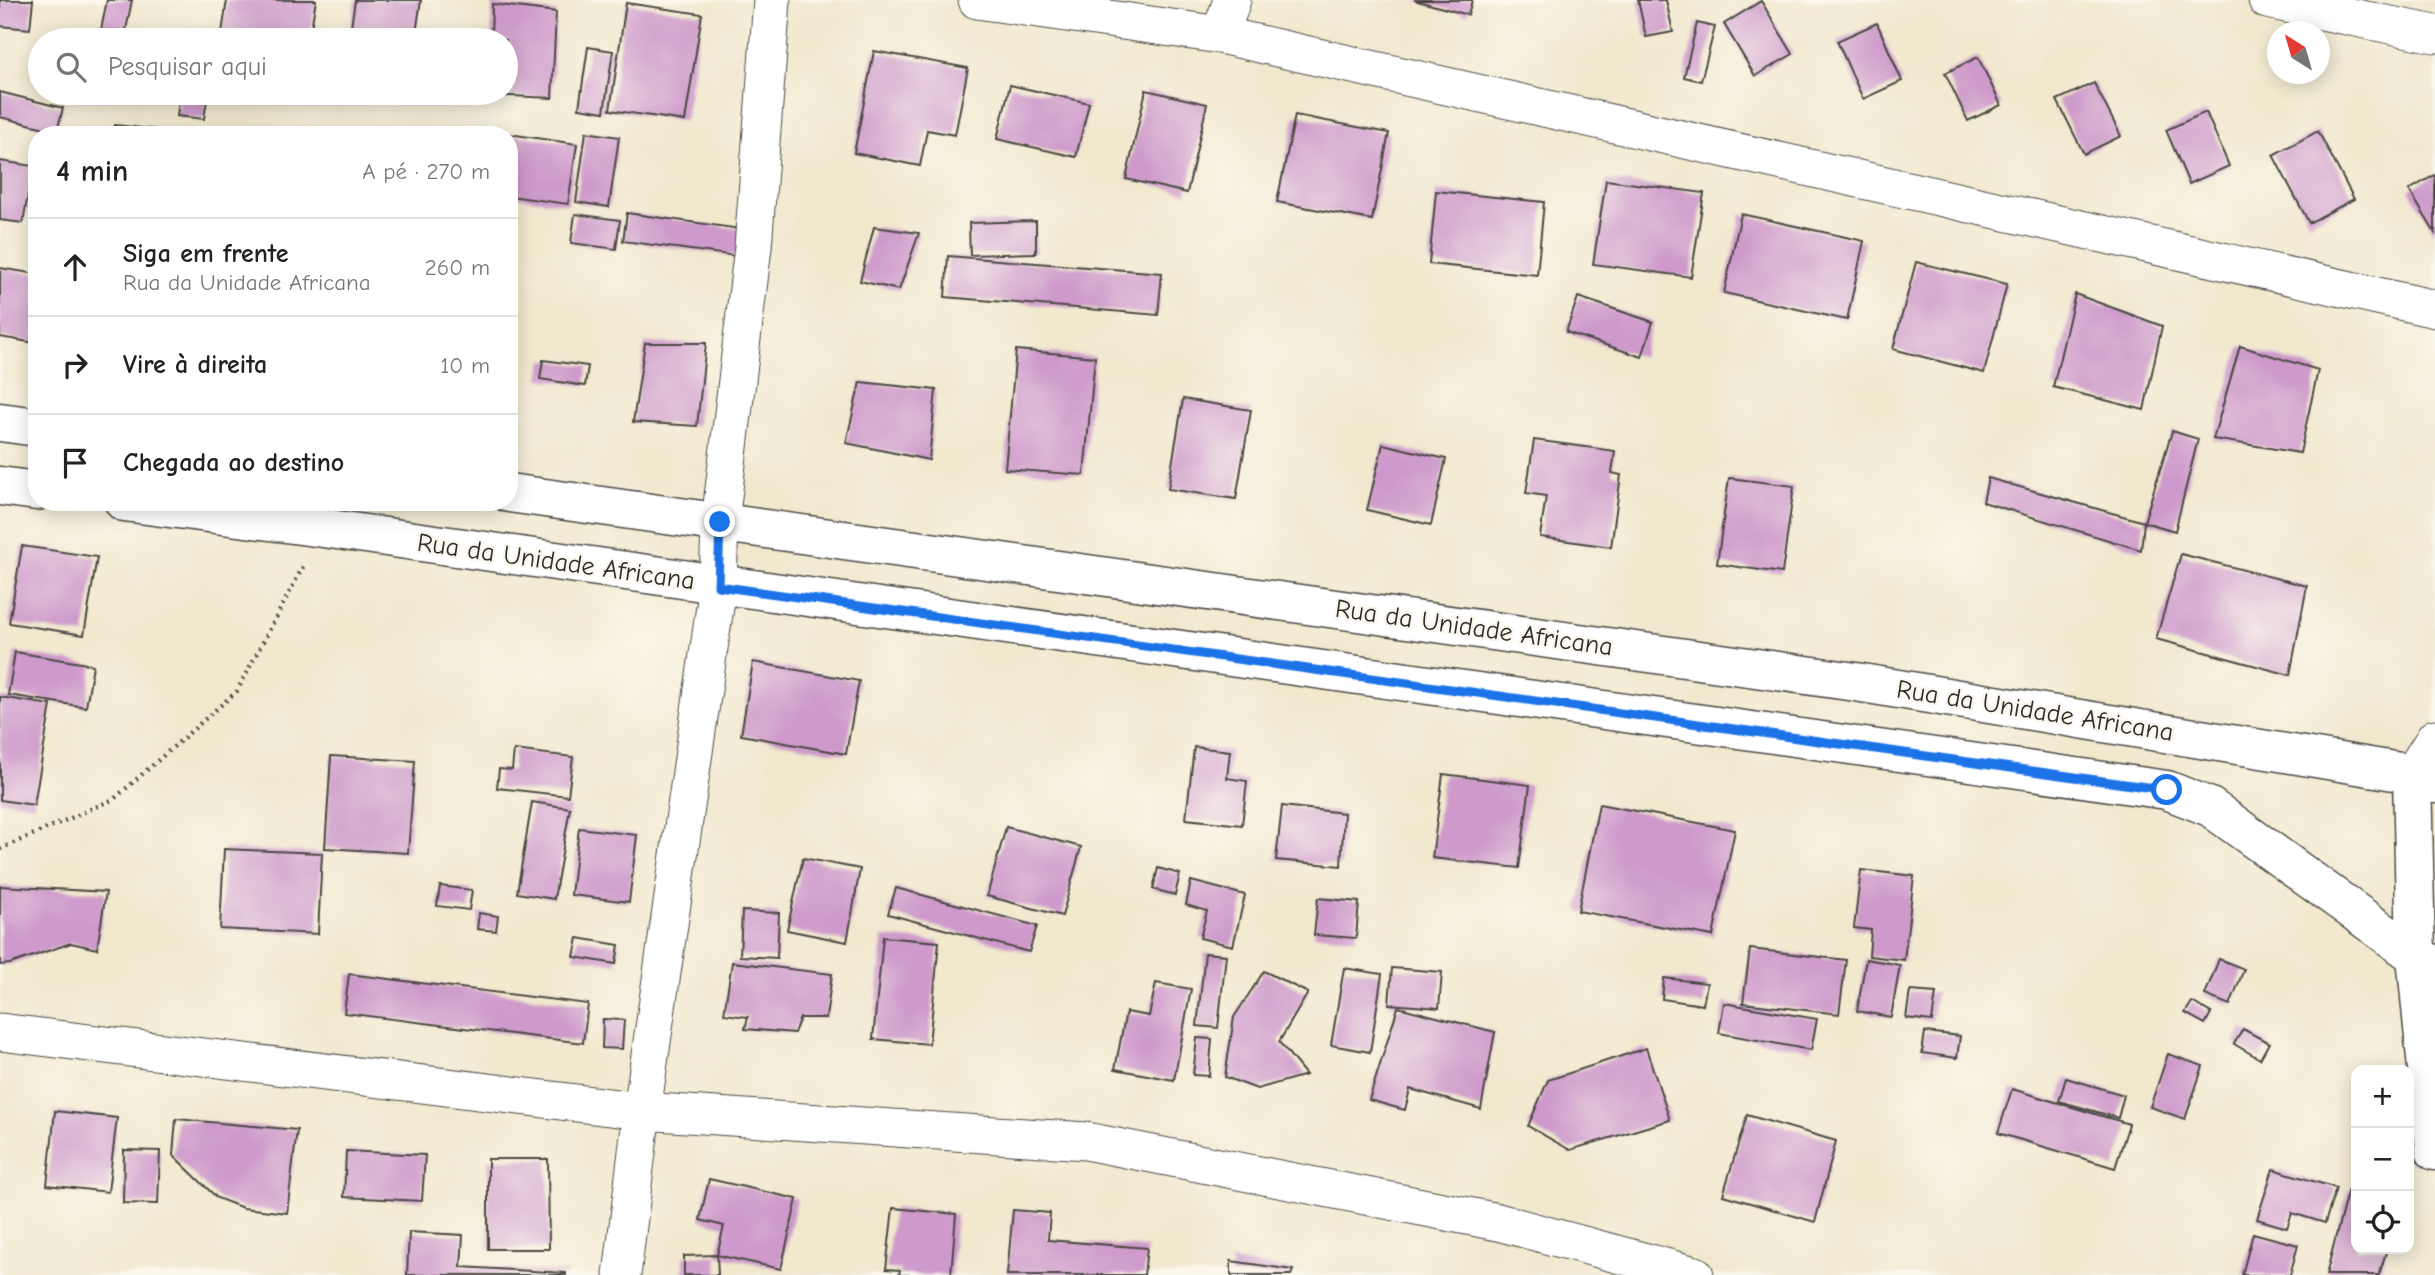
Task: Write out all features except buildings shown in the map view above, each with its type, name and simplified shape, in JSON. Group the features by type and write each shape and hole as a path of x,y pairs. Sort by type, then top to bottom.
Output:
{"street":[{"path":"622,1275 642,1111 718,586 720,522 753,247 772,0"},
{"path":"977,0 1220,35 2435,309"},
{"path":"1220,35 1232,0"},
{"path":"2267,0 2435,34"},
{"path":"0,422 28,426"},
{"path":"0,486 28,490"},
{"name":"Rua da Unidade Africana","path":"518,493 1856,682 2424,779"},
{"name":"Rua da Unidade Africana","path":"193,511 2167,790 2210,807 2426,961"},
{"path":"2435,738 2424,779 2426,961 2435,1151"},
{"path":"0,1032 642,1111 1086,1141 1498,1222 1695,1275"}],"path":[{"path":"0,849 114,799 237,691 323,528"}],"route":[{"path":"720,522 718,586 2167,790"}]}
